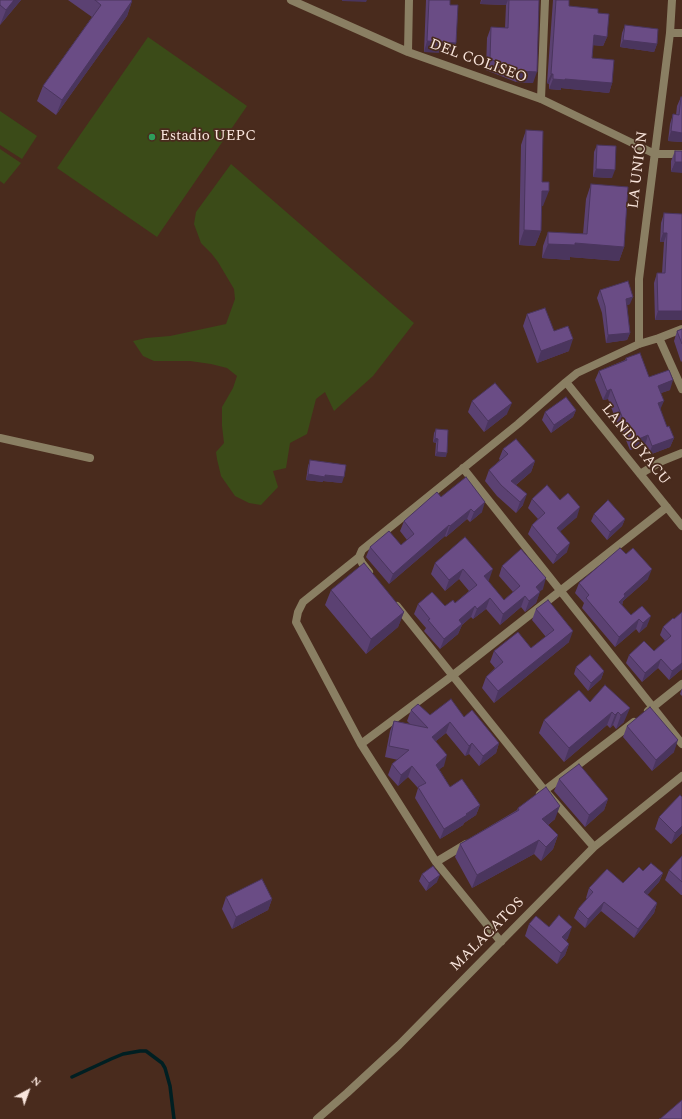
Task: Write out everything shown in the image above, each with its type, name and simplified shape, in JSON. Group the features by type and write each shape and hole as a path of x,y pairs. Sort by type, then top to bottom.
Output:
{"street":[{"name":"DEL COLISEO","path":"291,0 408,52 541,99 655,154"},
{"path":"408,52 409,0"},
{"path":"541,99 545,0"},
{"name":"LA UNIÓN","path":"639,344 639,279 670,33 672,0"},
{"path":"670,33 682,33"},
{"path":"655,154 682,154"},
{"path":"501,942 436,862 361,744 296,622 298,612 303,602 359,557 362,550 518,424 577,373 639,344 682,329"},
{"path":"659,338 682,389"},
{"name":"LANDUYACU","path":"566,382 682,526"},
{"path":"0,438 90,458"},
{"path":"640,474 662,461 682,453"},
{"path":"463,468 682,744"},
{"path":"361,744 452,676 666,507"},
{"path":"359,557 376,581"},
{"path":"390,599 545,791 594,847"},
{"path":"532,800 682,684"},
{"name":"MALACATOS","path":"317,1119 399,1045 594,847 682,776"},
{"path":"436,862 476,838"}],"green space":[{"name":"Estadio UEPC","path":"148,37 247,106 157,237 57,168"},
{"path":"0,111 37,136 22,159 0,145"},
{"path":"0,149 21,163 4,184 0,181"},
{"path":"231,164 414,323 373,376 334,411 325,392 316,399 307,434 290,443 286,468 273,471 278,487 261,505 249,503 235,496 221,476 217,459 216,452 224,443 222,407 233,388 237,376 227,368 211,364 190,361 154,361 143,356 133,341 146,338 170,336 226,324 235,299 234,289 218,262 201,243 194,224 196,212"}],"building":[{"path":"0,0 14,0 6,10 0,5"},
{"path":"95,0 132,1 62,100 43,86 101,5"},
{"path":"429,0 450,0 450,5 458,5 456,43 427,41"},
{"path":"509,0 539,0 537,72 520,71 490,59 491,27 508,28"},
{"path":"556,0 569,0 569,6 598,9 598,13 609,14 607,37 594,35 592,58 614,60 612,83 553,79 553,74 551,74"},
{"path":"625,25 658,29 657,44 623,40"},
{"path":"681,97 682,133 671,131 673,114 679,115"},
{"path":"526,130 543,131 542,182 549,182 549,191 542,191 541,231 524,230"},
{"path":"597,145 616,146 615,170 596,169"},
{"path":"675,151 682,151 682,162 675,162"},
{"path":"591,184 628,187 624,247 575,243 575,245 548,244 548,232 587,234"},
{"path":"664,213 682,214 682,311 658,311 657,273 665,273 667,233 663,233"},
{"path":"628,281 633,297 626,299 630,333 608,335 605,306 600,290"},
{"path":"545,308 554,331 568,326 573,339 541,351 527,314"},
{"path":"682,329 682,344 677,331"},
{"path":"640,353 649,377 669,370 673,380 658,386 664,401 658,403 667,427 669,426 674,438 652,446 648,435 634,441 611,389 607,391 599,371"},
{"path":"495,383 512,403 488,421 472,401"},
{"path":"566,397 576,410 554,425 545,412"},
{"path":"436,429 448,430 447,453 437,452 438,439 435,438"},
{"path":"516,439 535,461 511,481 527,494 520,502 501,485 489,470 508,454 503,449"},
{"path":"310,460 346,465 344,477 325,475 325,477 308,474"},
{"path":"466,477 485,502 474,512 471,509 450,526 449,525 393,574 370,547 389,531 401,545 414,534 404,521 437,492 441,497"},
{"path":"547,485 560,500 568,493 580,507 557,528 570,543 557,555 532,525 545,513 532,499"},
{"path":"608,500 625,519 610,532 594,514"},
{"path":"465,537 493,569 484,576 504,600 520,586 502,566 521,549 546,578 536,587 540,592 529,601 525,596 503,614 490,598 477,609 475,606 459,620 462,624 444,639 428,620 430,619 418,604 432,592 445,606 453,600 455,603 477,585 463,569 449,580 435,563"},
{"path":"620,548 626,554 633,548 652,569 624,594 625,596 619,602 631,615 642,606 651,616 643,623 639,619 619,637 586,598 589,595 579,583"},
{"path":"364,563 404,612 371,639 331,590"},
{"path":"548,600 573,631 498,691 486,677 503,662 494,651 518,632 531,648 554,630 536,609"},
{"path":"682,612 682,663 672,671 661,659 645,673 629,655 644,641 654,651 671,636 663,627"},
{"path":"590,655 604,671 591,683 576,667"},
{"path":"605,685 630,708 621,715 618,712 615,715 612,712 569,748 544,720 579,690 590,702"},
{"path":"451,699 464,717 472,710 499,743 483,756 472,743 469,746 450,722 432,737 447,755 436,765 450,787 462,779 480,805 444,829 418,787 426,783 412,766 401,775 392,764 409,750 389,746 394,721 428,728 411,710 418,704 430,715"},
{"path":"650,707 678,740 656,760 627,726"},
{"path":"579,764 608,799 589,815 559,779"},
{"path":"546,787 560,806 542,819 558,835 546,847 539,840 477,875 460,844 519,810 518,808"},
{"path":"680,795 682,797 682,826 675,833 659,817"},
{"path":"682,856 682,882 669,870"},
{"path":"651,863 663,873 644,892 657,903 638,929 604,902 588,919 578,909 593,892 589,888 607,869 623,883 639,867 643,871"},
{"path":"433,866 440,875 429,883 422,874"},
{"path":"262,879 272,899 236,917 226,897"},
{"path":"559,915 572,927 562,937 569,944 561,953 529,924 536,916 549,927"},
{"path":"682,1100 682,1119 660,1119"}],"waterway":[{"path":"72,1077 123,1054 146,1051 162,1063 165,1068 170,1086 174,1119"}],"place":[{"name":"Estadio UEPC","path":"152,137"}]}
